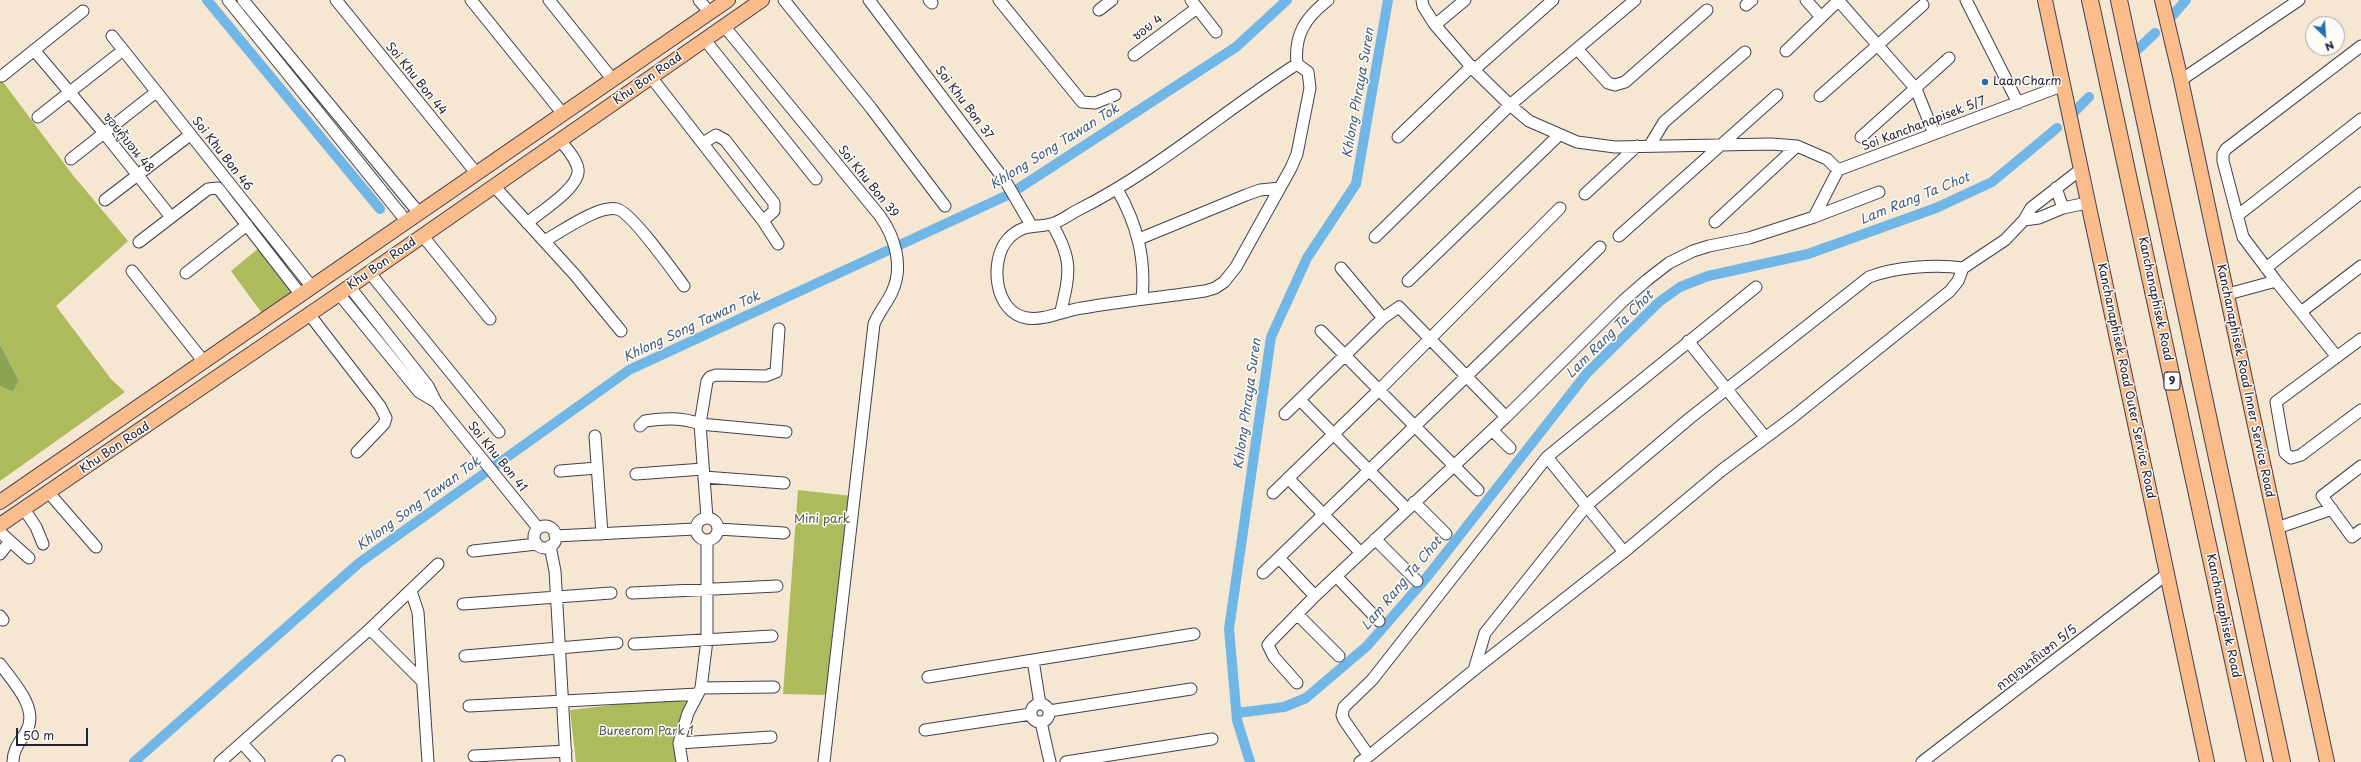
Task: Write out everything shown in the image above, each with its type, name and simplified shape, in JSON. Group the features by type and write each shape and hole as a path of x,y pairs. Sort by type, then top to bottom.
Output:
{"highway":[{"name":"Kanchanaphisek Road","path":"2090,0 2255,762"},
{"path":"2119,0 2282,762"}],"main road":[{"name":"Khu Bon Road","path":"0,502 728,0"},
{"name":"Khu Bon Road","path":"0,526 344,290 762,0"},
{"name":"Kanchanaphisek Road Outer Service Road","path":"2045,0 2207,762"},
{"name":"Kanchanaphisek Road Inner Service Road","path":"2162,0 2228,294 2327,762"}],"street":[{"path":"228,0 407,222"},
{"path":"243,0 419,213"},
{"name":"Soi Khu Bon 44","path":"336,0 477,174"},
{"path":"471,0 563,114"},
{"path":"549,0 613,80"},
{"path":"699,0 710,13"},
{"path":"784,0 871,108 945,206"},
{"name":"Soi Khu Bon 37","path":"870,0 1006,182 1019,201 1032,225"},
{"path":"999,0 1082,102 1095,103 1115,95"},
{"path":"1099,10 1112,0"},
{"path":"1297,64 1296,47 1300,33 1328,0"},
{"path":"1422,0 1423,6 1435,24 1473,68 1510,105 1529,121 1559,135 1577,142 1615,147 1650,145 1719,146 1771,144 1797,146 1827,159 1838,170 1814,217"},
{"path":"1435,24 1464,0"},
{"path":"1398,137 1473,68 1553,0"},
{"path":"1375,237 1510,105 1578,50 1635,0"},
{"path":"1806,0 1821,17"},
{"path":"1786,51 1839,0 1916,89 1934,134"},
{"path":"1966,0 2018,103"},
{"path":"2181,80 2299,0"},
{"path":"1194,4 1216,32"},
{"name":"ซอย 4","path":"1134,55 1194,4"},
{"path":"1820,96 1879,46 1923,5"},
{"path":"1578,50 1608,83 1615,86 1625,82 1707,10"},
{"path":"2,76 83,11"},
{"name":"Soi Khu Bon 39","path":"724,26 880,216 891,234 897,259 896,277 893,290 874,324 824,762"},
{"name":"Soi Khu Bon 46","path":"112,36 306,291"},
{"path":"705,40 816,179"},
{"path":"2337,357 2276,281 2244,237 2222,161 2223,154 2226,149 2361,46"},
{"name":"ซอยคู้บอน 48","path":"34,50 104,133 171,217"},
{"path":"1650,145 1664,122 1745,52"},
{"path":"38,117 117,55"},
{"path":"1861,137 1949,58"},
{"path":"1297,64 1308,72 1310,88 1297,154 1245,253 1224,282 1215,288 1205,291 1142,299 1061,312 1035,318 1026,318 1016,314 1003,298 998,286 997,265 1003,245 1009,238 1032,225 1052,224 1117,189 1297,64"},
{"path":"651,77 763,221 778,244"},
{"name":"Soi Kanchanapisek 5/7","path":"1838,170 2064,85"},
{"path":"1619,236 1777,94"},
{"path":"71,160 151,96"},
{"path":"2237,216 2361,119"},
{"path":"1408,281 1559,135"},
{"path":"703,144 716,136 725,140 774,203 774,211 763,221"},
{"path":"105,200 186,138"},
{"path":"526,223 568,190 577,177 576,164 560,140"},
{"path":"1585,194 1637,146"},
{"path":"1715,222 1797,146"},
{"path":"1756,287 1546,457 1372,680 1344,707 1342,715 1344,720 1365,759 1474,670 1624,552 1765,436 1793,417 1950,291 1958,282 1963,268 2005,240 2024,220 2031,208 2080,170"},
{"path":"494,186 526,223 544,241 620,331"},
{"path":"139,242 208,189 215,187 247,226 306,291"},
{"path":"1139,239 1246,195 1260,190 1280,188"},
{"path":"2056,188 2063,208"},
{"path":"1117,189 1139,239 1143,264 1142,299"},
{"path":"1297,683 1274,657 1268,645 1315,596 1506,417 1623,301 1670,263 1709,246 1749,238 1814,217 1879,192"},
{"path":"2266,268 2361,193"},
{"path":"2024,220 2039,218 2063,208 2087,203"},
{"path":"1272,493 1379,390 1430,337 1560,208"},
{"path":"544,241 589,216 604,210 617,209 630,218 684,286"},
{"path":"1052,224 1065,248 1068,260 1067,286 1061,312"},
{"path":"186,273 247,226"},
{"path":"422,235 490,319"},
{"path":"1263,573 1600,246"},
{"path":"1474,670 1485,633 1587,505 1690,418 1727,391 1869,277 1883,271 1897,269 1949,266 1963,268"},
{"path":"2301,312 2361,266"},
{"path":"1341,268 1383,318"},
{"path":"132,271 204,362"},
{"path":"370,272 499,432"},
{"path":"2228,294 2276,281"},
{"name":"Soi Khu Bon 41","path":"344,290 428,386 436,402 538,528"},
{"path":"1285,414 1346,356 1383,318 1396,308 1402,308 1506,417"},
{"path":"309,314 361,380 384,413 384,424 357,452"},
{"path":"707,518 700,424 707,381 710,377 716,375 766,376 776,372 779,329"},
{"path":"1321,331 1478,490"},
{"path":"2361,339 2276,402 2285,453 2291,458 2301,455 2361,410"},
{"path":"1688,341 1765,436"},
{"path":"1300,400 1370,470 1446,534"},
{"path":"640,426 645,421 658,419 686,419 700,424 786,432"},
{"path":"1492,430 1510,448"},
{"path":"595,436 602,534"},
{"path":"1546,457 1587,505 1624,552"},
{"path":"2361,466 2322,496 2352,537 2361,530"},
{"path":"560,471 597,468"},
{"path":"636,474 704,473 784,483"},
{"path":"1288,478 1361,553"},
{"path":"49,492 96,547"},
{"path":"24,509 36,527 43,544"},
{"path":"2277,528 2332,509"},
{"path":"707,518 715,521 718,529 714,537 706,540 699,537 695,529 699,521 707,518"},
{"path":"550,546 543,548 537,544 534,538 538,528 547,526 554,532 555,536"},
{"path":"555,536 695,529"},
{"path":"718,529 784,533"},
{"path":"0,532 29,558"},
{"path":"474,756 566,756 554,560 550,546 555,536"},
{"path":"1375,539 1417,581"},
{"path":"682,762 679,742 688,713 699,691 707,640 706,540"},
{"path":"0,554 10,541"},
{"path":"473,551 537,544"},
{"path":"1279,558 1315,596"},
{"path":"220,762 370,629 438,564"},
{"name":"กาญจนาภิเษก 5/5","path":"1922,762 2167,574"},
{"path":"1336,576 1379,621"},
{"path":"632,593 777,586"},
{"path":"411,591 418,612 428,762"},
{"path":"463,604 610,593"},
{"path":"1297,614 1339,656"},
{"path":"370,629 422,681"},
{"path":"928,677 1194,634"},
{"path":"634,644 772,636"},
{"path":"465,656 618,643"},
{"path":"1031,714 1035,720 1041,722 1048,718 1033,660"},
{"path":"0,664 22,694 31,716 30,724 14,752 13,762"},
{"path":"470,706 774,687"},
{"path":"1031,714 1032,709 1044,707 1191,689"},
{"path":"925,730 1031,714"},
{"path":"1041,722 1050,762"},
{"path":"679,742 771,737"},
{"path":"1066,762 1212,739"},
{"path":"242,743 259,762"}],"green space":[{"path":"0,78 72,174 128,241 56,306 111,379 125,392 0,481 0,386 13,392 19,381 0,344"},
{"path":"259,248 294,296 264,316 231,271"},
{"path":"0,344 19,381 13,392 0,386"},
{"name":"Mini park","path":"798,490 852,496 826,695 783,694"},
{"name":"Bureerom Park 1","path":"690,696 673,744 678,762 576,762 570,710"}],"waterway":[{"path":"207,0 380,209"},
{"name":"Khlong Song Tawan Tok","path":"134,762 359,563 629,370 1010,194 1236,47 1287,0"},
{"name":"Khlong Phraya Suren","path":"1250,762 1237,720 1229,629 1271,337 1307,258 1356,184 1388,0"},
{"name":"Lam Rang Ta Chot","path":"2173,15 2186,0"},
{"name":"Lam Rang Ta Chot","path":"2138,49 2155,33"},
{"name":"Lam Rang Ta Chot","path":"2074,112 2089,97"},
{"name":"Lam Rang Ta Chot","path":"1237,713 1284,707 1306,698 1367,646 1427,577 1587,373 1659,302 1680,287 1708,276 1808,254 1936,208 1992,182 2057,128"}],"place":[{"name":"LaanCharm","path":"1985,82"}]}
